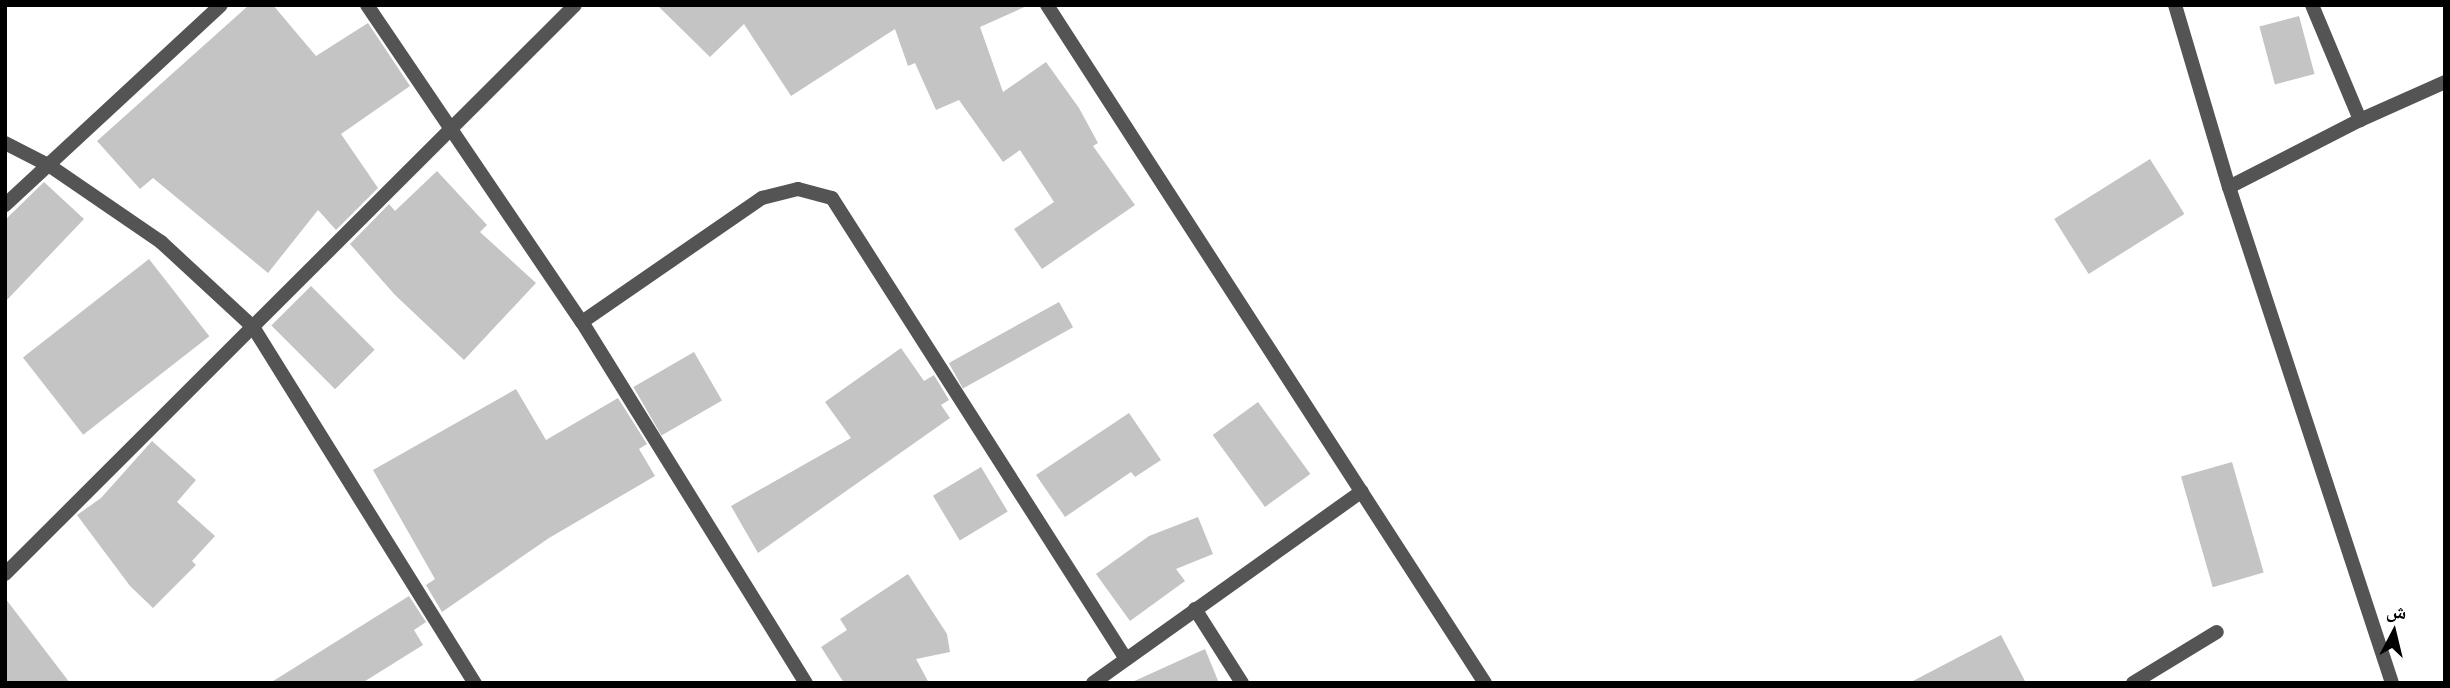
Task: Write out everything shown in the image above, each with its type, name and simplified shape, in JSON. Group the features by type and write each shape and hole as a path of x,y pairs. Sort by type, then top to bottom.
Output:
{"street":[{"path":"5,205 221,5"},
{"path":"367,5 582,321 806,683"},
{"path":"5,574 453,131 575,5"},
{"path":"1047,5 1485,683"},
{"path":"2175,5 2229,187 2392,683"},
{"path":"2312,5 2360,120"},
{"path":"2229,187 2360,120 2445,82"},
{"path":"5,143 50,166 161,242 253,327 475,683"},
{"path":"582,321 762,198 798,189 832,198 1126,659"},
{"path":"1093,683 1362,491"},
{"path":"1195,609 1242,683"},
{"path":"2133,683 2217,632"}],"building":[{"path":"249,5 273,5 316,56 368,23 410,86 341,134 378,188 336,230 318,210 268,273 153,178 140,189 97,141"},
{"path":"657,5 1029,5 980,27 1003,92 1046,62 1079,108 1098,143 1093,146 1135,205 1042,269 1014,229 1054,202 1020,150 1003,162 959,100 936,110 915,63 908,66 895,29 791,96 744,24 710,57"},
{"path":"2299,16 2315,74 2275,85 2259,27"},
{"path":"2150,159 2184,214 2089,274 2054,219"},
{"path":"437,171 487,225 480,232 536,283 464,360 395,295 350,244 389,204 395,211"},
{"path":"44,182 84,219 5,302 5,220"},
{"path":"149,259 209,336 83,435 23,358"},
{"path":"311,286 375,350 335,389 271,326"},
{"path":"1059,302 1073,327 963,388 949,363"},
{"path":"901,348 924,381 934,375 949,400 941,405 950,418 758,553 731,506 851,438 825,402"},
{"path":"694,352 722,400 661,435 633,387"},
{"path":"516,389 546,440 618,398 647,444 639,449 655,476 549,538 442,612 426,585 435,579 373,470"},
{"path":"1258,402 1310,474 1265,507 1213,435"},
{"path":"1129,413 1161,460 1135,477 1131,472 1065,517 1036,475"},
{"path":"152,441 196,480 177,502 215,536 192,561 196,565 153,608 130,586 77,515 101,498"},
{"path":"2232,462 2264,573 2213,587 2181,477"},
{"path":"981,467 1008,512 960,540 933,496"},
{"path":"1198,517 1213,554 1176,569 1185,581 1130,621 1096,574 1149,536"},
{"path":"908,574 947,634 950,652 916,659 929,683 844,683 821,647 847,630 840,619"},
{"path":"409,596 426,622 414,630 423,645 362,683 270,683"},
{"path":"5,598 70,683 5,683"},
{"path":"2001,635 2026,683 1909,683"},
{"path":"1205,649 1219,683 1130,683"}]}
